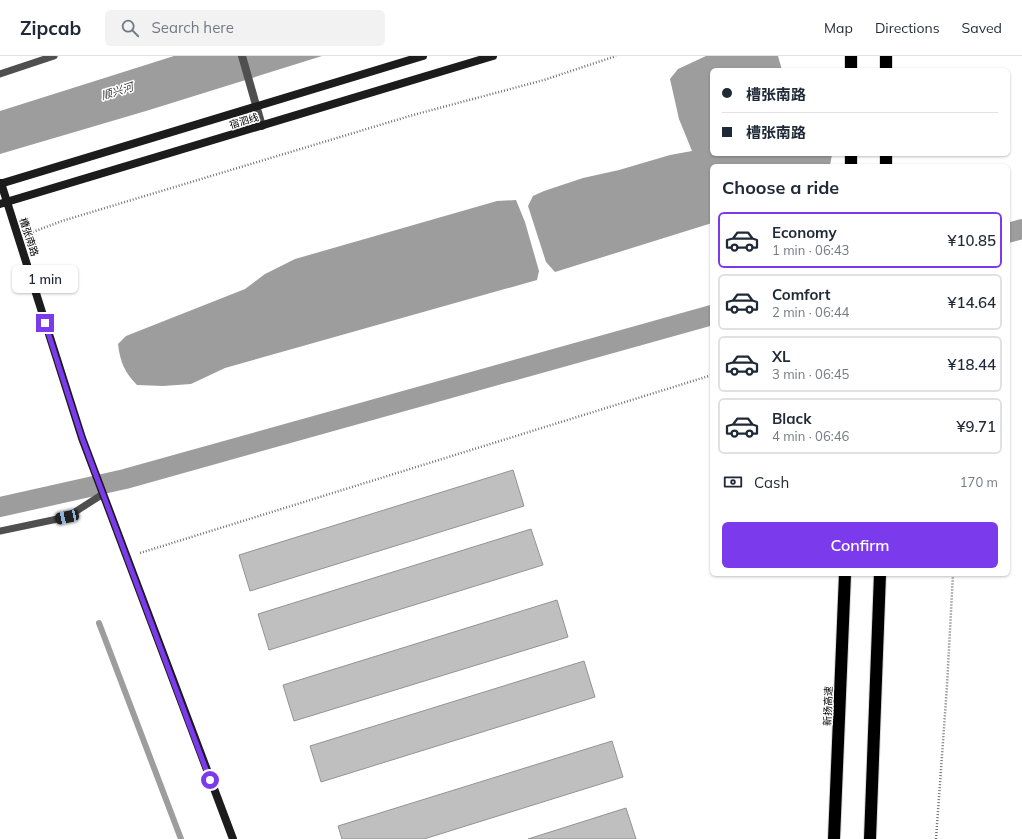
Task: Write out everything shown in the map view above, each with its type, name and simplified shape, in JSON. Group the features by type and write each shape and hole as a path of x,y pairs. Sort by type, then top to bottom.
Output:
{"highway":[{"path":"851,56 851,68"},
{"path":"886,56 886,68"},
{"name":"新扬高速","path":"834,839 845,576"},
{"path":"870,839 880,576"}],"main road":[{"name":"宿泗线","path":"1,184 255,103 423,56"},
{"name":"宿泗线","path":"4,203 493,56"},
{"name":"槽张南路","path":"1,184 4,203 18,237 84,445 233,839"}],"street":[{"path":"242,56 262,126"}],"lane":[{"path":"0,74 54,56"},
{"path":"0,532 67,517 103,494"}],"path":[{"path":"18,237 77,217 413,115 544,80 616,56"},
{"path":"127,557 710,376"},
{"path":"936,839 953,576"}],"water":[{"name":"顺兴河","path":"174,56 322,56 146,111 0,154 0,111"},
{"path":"706,56 778,56 781,68 710,68 710,156 832,156 830,164 710,164 710,224 555,272 546,262 528,206 533,196 583,178 619,170 670,155 692,151 679,119 670,79 678,69"},
{"path":"516,200 525,222 539,271 537,280 225,368 191,384 163,386 137,385 129,376 124,367 118,344 126,336 245,289 265,274 295,259 497,201"}],"building":[{"path":"513,470 524,506 250,591 239,555"},
{"path":"531,529 543,565 269,650 258,614"},
{"path":"557,600 568,637 294,721 283,685"},
{"path":"584,661 595,697 321,782 310,746"},
{"path":"612,741 623,777 424,839 342,839 338,826"},
{"path":"626,808 636,839 528,839"}],"waterway":[{"path":"1010,232 1022,229"},
{"path":"0,507 125,479 710,316"},
{"path":"99,623 181,839"}],"route":[{"path":"45,323 82,438 210,780"}]}
